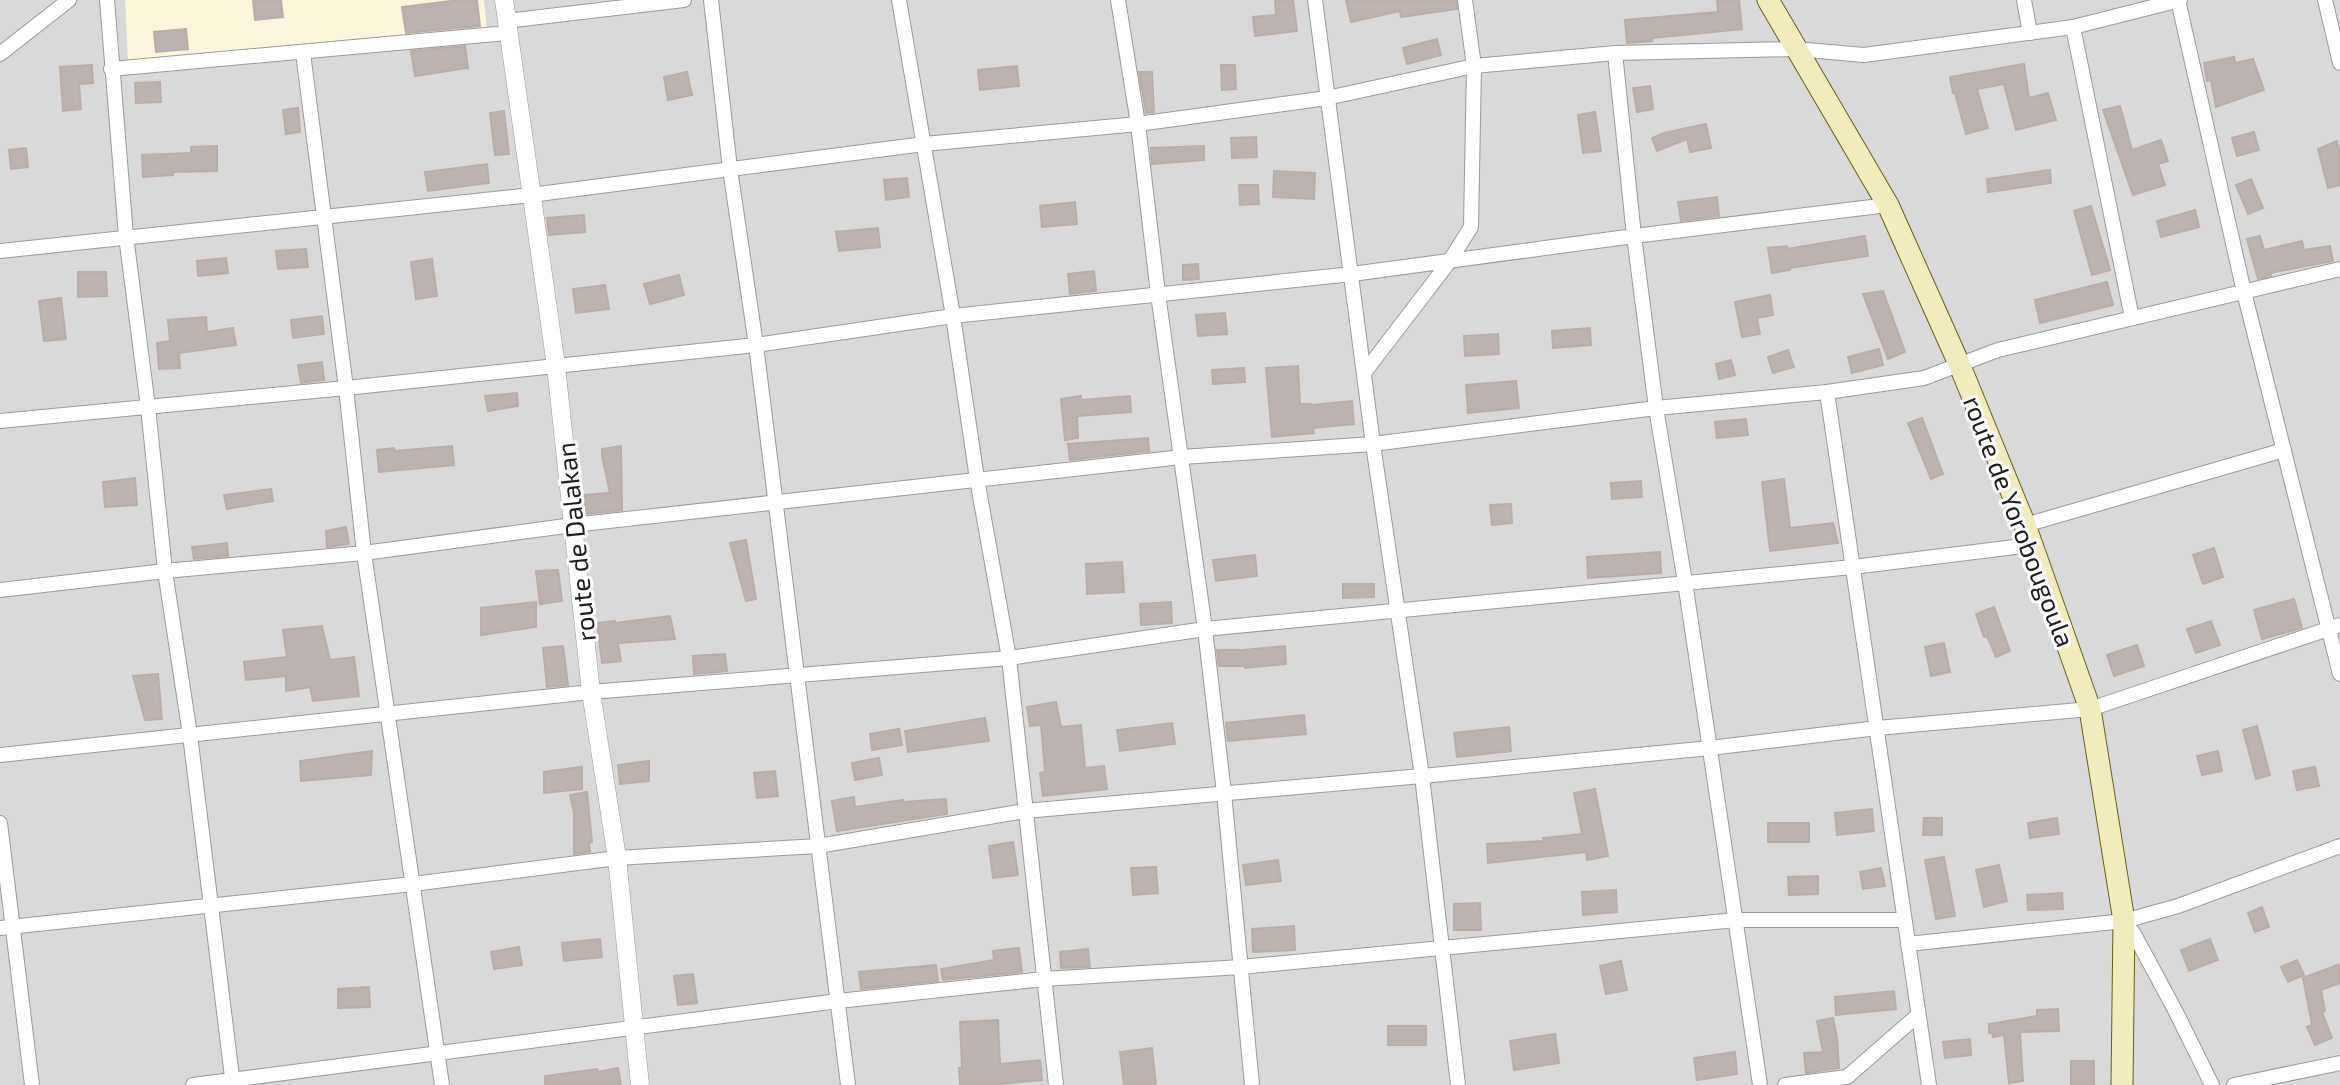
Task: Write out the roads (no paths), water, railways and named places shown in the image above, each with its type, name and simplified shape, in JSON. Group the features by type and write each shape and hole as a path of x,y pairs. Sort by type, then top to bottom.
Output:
{"main road":[{"name":"route de Yorobougoula","path":"1768,0 1888,205 1960,366 2028,535 2090,709 2124,921 2122,1085"}],"street":[{"path":"0,54 69,0"},
{"path":"107,0 126,236 166,571 190,735 233,1083"},
{"name":"route de Dalakan","path":"504,0 556,366 591,692 617,858 640,1085"},
{"path":"111,69 303,53 506,27 684,0"},
{"path":"711,0 730,169 756,345 848,1085"},
{"path":"899,0 1009,658 1056,1085"},
{"path":"1118,0 1138,124 1158,294 1205,629 1252,1085"},
{"path":"1315,0 1373,444 1422,776 1458,1085"},
{"path":"1364,373 1449,262 1471,227 1474,66 1465,0"},
{"path":"2024,0 2030,33"},
{"path":"0,251 531,195 924,144 1138,124 1327,98 1474,66 1615,53 1796,49 1864,55 2073,27 2179,0 2244,292 2284,450 2334,627 2340,674"},
{"path":"2325,0 2340,63"},
{"path":"2073,27 2132,318"},
{"path":"303,53 346,388 364,553 442,1085"},
{"path":"1615,53 1634,236 1656,408 1685,582 1760,1085"},
{"path":"0,421 756,345 953,316 1352,274 1888,205"},
{"path":"0,590 166,571 364,553 573,525 977,479 1182,457 1373,444 1656,408 1827,392 1924,378 1998,350 2340,269"},
{"path":"1827,392 1929,1085"},
{"path":"0,755 591,692 1009,658 1205,629 1853,567 2028,535 2284,450"},
{"path":"6,928 413,884 617,858 818,846 1025,811 1422,776 1710,748 1877,728 2090,709 2334,627"},
{"path":"0,823 6,928 32,1085"},
{"path":"1908,944 2124,921 2178,906 2340,845"},
{"path":"193,1085 233,1083 838,1001 1044,979 1241,967 1736,920 1904,920"},
{"path":"2124,921 2134,934 2213,1085"},
{"path":"1785,1085 1847,1077 1918,1015"},
{"path":"2234,1085 2340,1063"}]}
